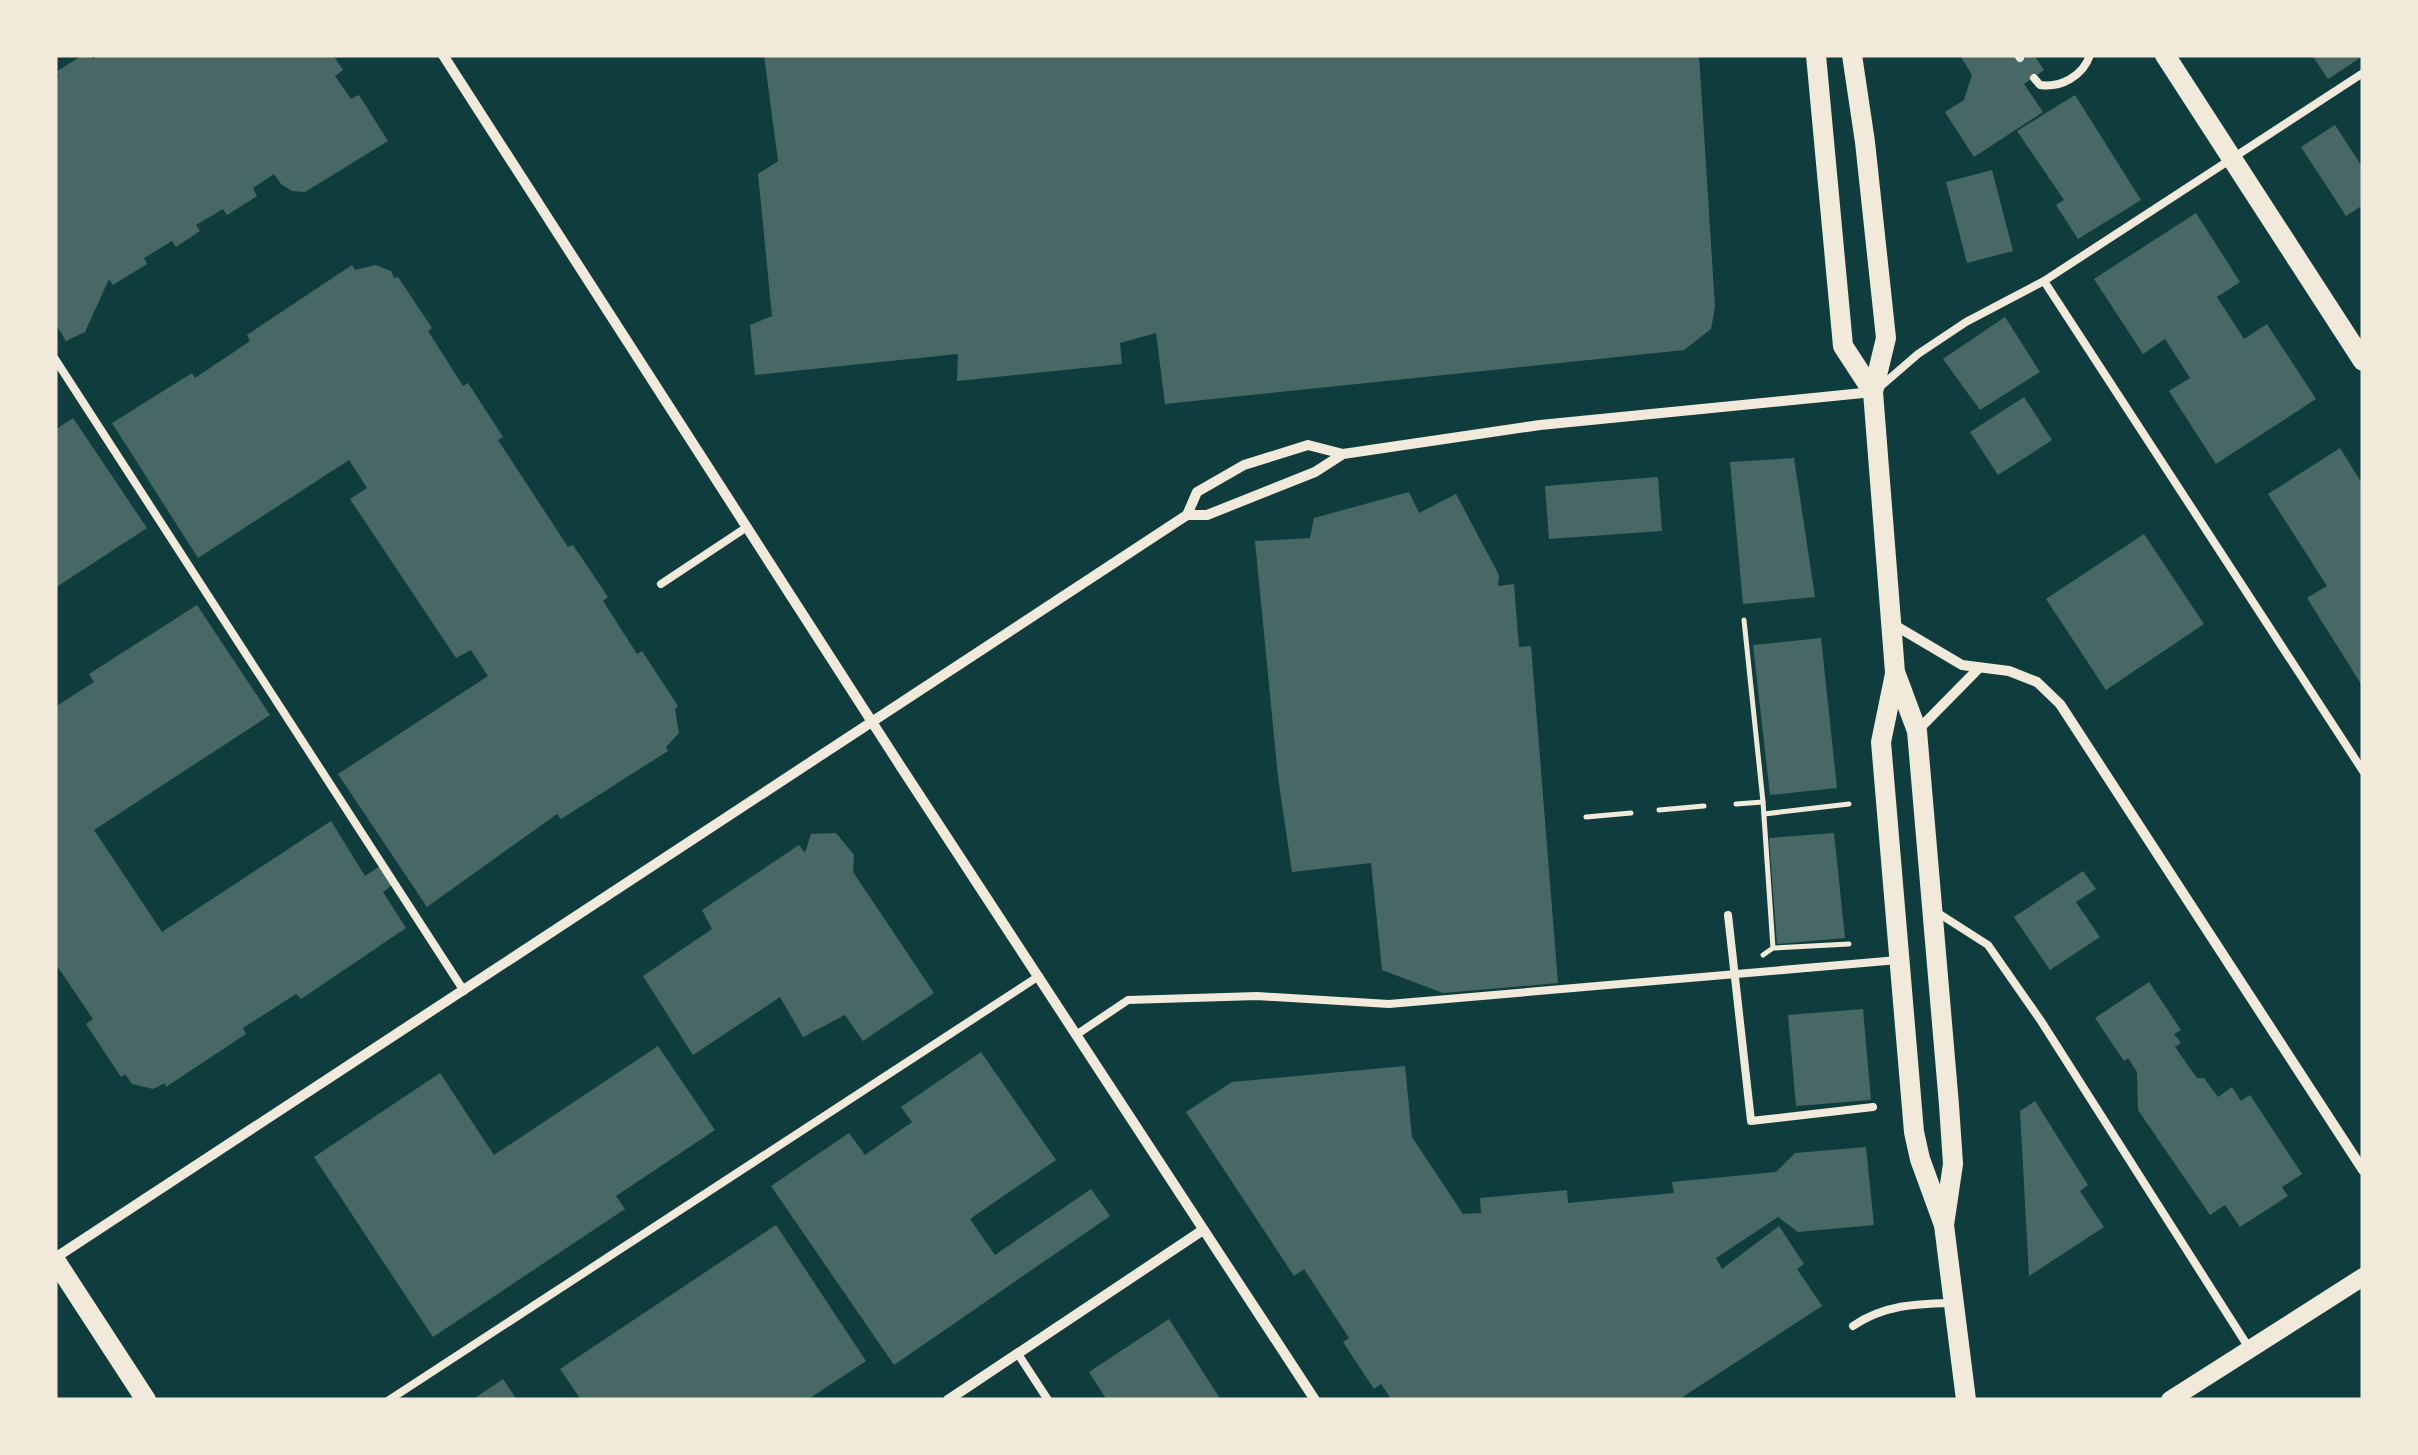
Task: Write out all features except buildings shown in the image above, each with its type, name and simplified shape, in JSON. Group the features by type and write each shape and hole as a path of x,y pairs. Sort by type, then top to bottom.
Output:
{"main road":[{"path":"1816,55 1844,346 1873,392"},
{"path":"1852,55 1886,338 1873,392 1895,672 1917,731 1953,1164 1944,1225"},
{"path":"2165,55 2363,361"},
{"path":"1895,672 1881,742 1914,1132 1944,1225 1966,1400"},
{"path":"55,1259 146,1400"}],"street":[{"path":"443,55 1315,1400"},
{"path":"1188,515 1196,492 1244,465 1308,445 1343,454 1540,425 1873,392"},
{"path":"55,1259 1188,515 1207,515 1315,472 1343,454"},
{"path":"1891,622 1948,659 1978,669 2009,671 2037,682 2060,704 2363,1170"},
{"path":"1917,731 1978,669"},
{"path":"948,1400 1203,1230"},
{"path":"2170,1400 2363,1277"}],"lane":[{"path":"2034,78 2040,85 2054,87 2078,74 2090,55"},
{"path":"1873,392 1918,354 1966,322 2044,281 2363,73"},
{"path":"2044,281 2363,771"},
{"path":"55,359 464,991"},
{"path":"661,584 747,528"},
{"path":"1930,908 1988,945 2042,1020 2249,1348"},
{"path":"1728,915 1751,1121 1873,1106"},
{"path":"1076,1035 1128,1000 1257,996 1390,1004 1898,960"},
{"path":"389,1400 1039,976"},
{"path":"1853,1326 1871,1314 1908,1304 1955,1302"},
{"path":"1018,1354 1048,1400"}],"path":[{"path":"1744,620 1773,948"},
{"path":"1736,804 1763,802"},
{"path":"1764,814 1850,804"},
{"path":"1659,810 1704,806"},
{"path":"1586,817 1631,813"},
{"path":"1762,957 1773,948 1862,943"}]}
